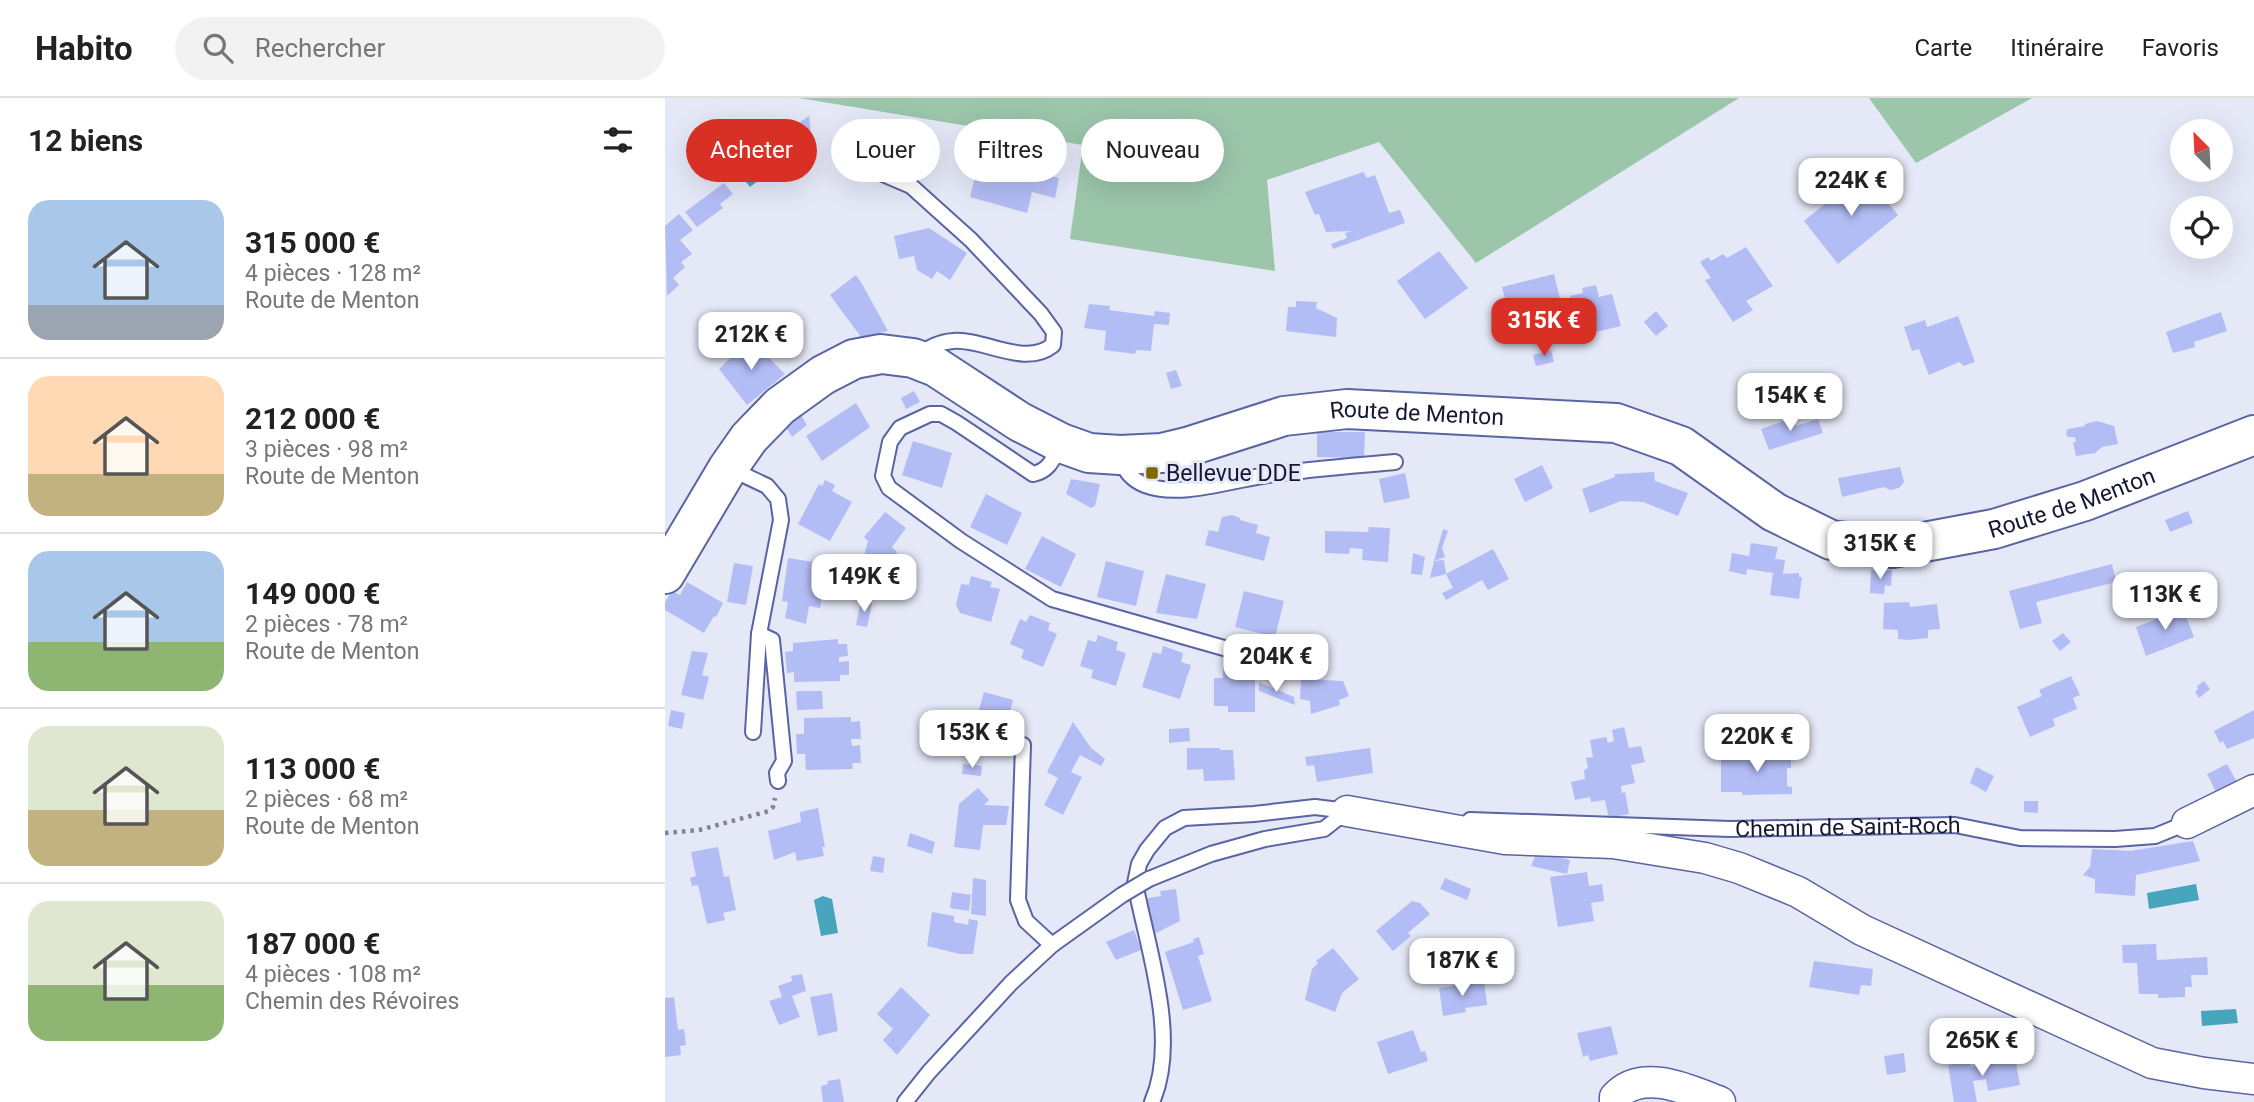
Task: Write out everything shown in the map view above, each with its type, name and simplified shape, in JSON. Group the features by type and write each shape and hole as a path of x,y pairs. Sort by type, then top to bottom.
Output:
{"main road":[{"name":"Route de Menton","path":"665,574 729,468 750,438 780,406 823,375 854,359 881,354 913,358 936,367 1020,422 1061,443 1089,453 1162,453 1284,416 1347,409 1616,423 1681,446 1775,512 1831,540 1892,548 1994,529 2085,502 2254,435"}],"street":[{"name":"Chemin de Saint-Roch","path":"2187,823 2254,790"},
{"path":"1347,811 1505,839 1613,843 1705,858 1739,867 1798,892 1862,930 2152,1063 2254,1079"},
{"path":"1615,1102 1615,1097 1622,1089 1636,1084 1658,1083 1682,1087 1720,1102"}],"lane":[{"path":"902,182 911,186 971,240 1041,314 1054,332 1053,345 1045,351 1025,353 955,340 937,344 913,358"},
{"path":"1061,443 1049,465 1042,472 1033,474 957,423 941,414 930,414 900,428 890,442 883,476 889,488 961,541 1052,599 1266,660"},
{"path":"1120,455 1130,477 1146,486 1165,489 1198,488 1262,475 1395,462"},
{"path":"729,468 767,486 778,499 781,520 759,634 753,732"},
{"path":"759,634 772,640 783,761 777,773 778,781"},
{"path":"1023,745 1018,900 1026,921 1052,945"},
{"path":"1152,1102 1157,1090 1162,1049 1161,1000 1135,883 1139,864 1146,850 1165,828 1184,818 1315,807 1347,811"},
{"path":"905,1102 1011,983 1052,945 1122,895 1149,880 1210,854 1265,839 1324,829 1347,811"},
{"name":"Chemin de Saint-Roch","path":"1431,827 1464,820 1730,829 1955,825 2020,838 2115,839 2155,836 2187,823"}],"path":[{"path":"665,833 699,830 769,811 773,807 778,781"}],"green space":[{"path":"799,98 1739,98 1476,263 1379,142 1267,180 1275,271 1070,239 1081,159 1081,182 1224,182 1224,119 1081,119 1081,145 1067,142 1067,119 954,119 954,124 940,121 940,119"},
{"path":"1869,98 2032,98 1916,163"}],"water":[{"path":"2196,884 2199,900 2149,909 2147,893"},
{"path":"823,896 832,899 838,933 821,936 814,900"},
{"path":"2236,1009 2238,1023 2202,1026 2201,1011"}],"building":[{"path":"1363,172 1367,178 1375,175 1389,213 1400,210 1405,223 1333,249 1331,244 1347,238 1345,233 1352,231 1326,232 1319,214 1315,215 1305,192"},
{"path":"1863,173 1898,215 1838,264 1804,221"},
{"path":"974,182 1058,182 1055,198 1032,192 1027,213 970,197"},
{"path":"724,183 733,194 720,204 723,208 697,227 685,212"},
{"path":"679,214 693,230 680,240 692,254 681,262 685,267 673,278 679,285 667,296 665,226"},
{"path":"929,228 967,253 950,280 937,271 932,279 917,270 914,256 899,259 894,236"},
{"path":"1746,247 1773,286 1746,301 1753,310 1733,322 1705,280 1711,278 1700,262 1708,257 1711,261 1723,254 1727,258"},
{"path":"1439,251 1468,288 1425,319 1397,281"},
{"path":"1554,274 1562,307 1572,304 1570,296 1583,293 1582,288 1596,285 1599,297 1612,294 1621,326 1570,338 1564,314 1513,327 1502,287"},
{"path":"856,275 888,331 861,337 830,295"},
{"path":"1296,301 1317,302 1316,308 1337,318 1336,337 1286,331 1288,307 1296,307"},
{"path":"1089,304 1110,306 1109,310 1154,316 1155,311 1170,313 1169,325 1154,324 1151,351 1136,350 1135,354 1104,350 1106,331 1084,328"},
{"path":"1656,311 1668,326 1656,336 1644,322"},
{"path":"2221,312 2227,331 2194,342 2195,347 2173,353 2166,332"},
{"path":"1958,316 1975,362 1964,366 1959,362 1929,375 1919,349 1912,351 1904,327 1925,320 1927,327"},
{"path":"750,339 785,374 747,405 719,369"},
{"path":"1551,350 1554,362 1536,366 1533,355"},
{"path":"1176,370 1182,386 1171,389 1166,373"},
{"path":"914,391 920,402 906,409 901,398"},
{"path":"856,403 870,427 822,461 806,436"},
{"path":"801,415 807,425 792,437 786,427"},
{"path":"1793,418 1796,426 1818,419 1823,433 1769,450 1761,429"},
{"path":"2097,421 2114,426 2118,444 2102,447 2095,453 2076,456 2073,442 2076,442 2075,437 2067,437 2066,432 2068,429"},
{"path":"1317,432 1365,432 1364,458 1317,457"},
{"path":"913,441 952,453 942,488 902,475"},
{"path":"1542,465 1553,488 1525,502 1514,479"},
{"path":"1900,467 1904,482 1899,488 1890,490 1884,487 1842,497 1838,478"},
{"path":"1654,472 1655,481 1688,493 1678,516 1643,502 1621,501 1590,513 1582,489 1615,477 1615,474"},
{"path":"1405,473 1410,498 1384,503 1379,479"},
{"path":"1071,479 1100,484 1095,506 1091,508 1066,494"},
{"path":"825,480 835,485 832,491 852,502 830,541 798,524 819,484 822,486"},
{"path":"986,494 1022,513 1007,545 970,527"},
{"path":"2188,511 2193,523 2170,532 2165,520"},
{"path":"885,512 906,528 892,547 897,552 887,595 856,587 868,541 864,537"},
{"path":"1232,515 1258,525 1256,533 1270,537 1264,561 1205,545 1209,530 1218,532 1222,517"},
{"path":"1369,527 1390,528 1388,562 1362,560 1363,549 1350,548 1349,554 1325,553 1325,531 1368,532"},
{"path":"1443,529 1448,531 1442,548 1445,557 1434,561"},
{"path":"1042,536 1076,554 1061,587 1025,569"},
{"path":"1751,543 1778,547 1775,559 1785,560 1783,574 1799,573 1799,577 1802,577 1799,599 1770,595 1773,573 1747,569 1746,575 1729,571 1732,553 1749,556"},
{"path":"1493,549 1509,579 1488,590 1482,580 1446,600 1442,593 1453,588 1446,574"},
{"path":"1413,553 1425,557 1422,575 1411,574"},
{"path":"788,558 827,564 820,608 809,606 806,624 785,618 788,602 782,601"},
{"path":"1444,560 1446,574 1430,578 1434,561"},
{"path":"1106,561 1144,571 1136,606 1097,597"},
{"path":"734,563 753,566 746,605 727,602"},
{"path":"2112,564 2116,582 2036,602 2042,623 2020,629 2009,591"},
{"path":"1871,570 1892,570 1891,586 1885,585 1884,594 1870,593"},
{"path":"1166,574 1206,584 1197,619 1156,613"},
{"path":"971,576 992,582 990,587 1000,589 991,622 960,613 956,605 961,584 969,585"},
{"path":"687,582 723,603 704,633 665,610 665,602 672,591 680,595"},
{"path":"1244,591 1284,601 1275,637 1235,627"},
{"path":"861,601 872,603 867,627 856,625"},
{"path":"1909,602 1910,607 1937,604 1940,629 1928,630 1928,638 1909,640 1898,639 1898,630 1883,629 1884,603"},
{"path":"2183,609 2194,637 2146,656 2136,627"},
{"path":"1030,615 1050,623 1048,630 1057,634 1043,667 1021,658 1024,650 1010,644 1020,619 1026,622"},
{"path":"2063,633 2071,642 2060,651 2052,641"},
{"path":"1098,635 1118,642 1116,650 1126,653 1116,686 1091,678 1093,670 1080,666 1088,640 1096,642"},
{"path":"838,639 838,644 847,644 848,656 839,657 839,662 849,661 849,675 840,675 840,681 794,682 794,672 787,673 785,652 793,651 793,643"},
{"path":"1163,646 1183,653 1181,662 1191,665 1180,699 1142,687 1153,652 1161,654"},
{"path":"692,651 708,653 702,675 709,677 703,700 681,695"},
{"path":"1223,668 1244,669 1245,679 1255,679 1255,712 1228,712 1228,706 1214,706 1214,678 1223,678"},
{"path":"2071,676 2080,695 2073,698 2077,709 2053,719 2055,726 2030,737 2017,707 2042,696 2039,690"},
{"path":"1301,679 1343,681 1349,696 1339,700 1340,705 1311,714 1310,701 1300,699"},
{"path":"2204,681 2210,689 2199,698 2195,692 2197,686"},
{"path":"1259,682 1294,697 1295,705 1259,691"},
{"path":"822,691 823,709 797,710 796,692"},
{"path":"984,692 1013,700 1006,726 1016,729 1011,749 1002,747 999,756 968,747"},
{"path":"671,710 685,713 682,729 668,726"},
{"path":"2254,710 2254,738 2227,749 2223,741 2220,743 2214,731"},
{"path":"851,717 851,722 860,721 861,739 851,739 852,746 860,745 861,763 852,763 853,769 806,770 805,754 797,754 796,734 804,734 804,718"},
{"path":"1073,722 1091,748 1105,759 1101,766 1080,755 1071,772 1082,777 1063,815 1044,805 1058,778 1047,772"},
{"path":"1624,727 1629,748 1641,746 1645,762 1631,765 1635,783 1621,786 1622,793 1625,792 1629,814 1609,818 1605,800 1591,802 1590,797 1575,800 1571,782 1585,779 1584,770 1588,768 1586,758 1593,757 1590,740 1606,737 1608,743 1614,741 1612,730"},
{"path":"1189,728 1190,741 1169,743 1169,729"},
{"path":"1187,748 1233,750 1235,780 1204,781 1203,769 1187,770"},
{"path":"1370,748 1373,773 1317,782 1314,765 1307,766 1305,757"},
{"path":"1791,752 1791,768 1787,768 1787,786 1792,787 1792,794 1742,795 1742,792 1721,792 1721,760 1741,760 1741,753"},
{"path":"963,764 982,766 981,776 962,774"},
{"path":"2227,764 2238,784 2217,794 2207,774"},
{"path":"1976,767 1994,776 1986,792 1970,783"},
{"path":"978,788 989,800 984,805 1009,806 1006,825 983,825 980,850 954,847 959,804"},
{"path":"2024,801 2038,801 2038,813 2024,812"},
{"path":"818,808 825,847 822,847 824,856 797,861 795,852 774,860 768,831 801,822 800,812"},
{"path":"910,833 935,842 932,854 907,846"},
{"path":"2193,841 2200,861 2136,875 2135,896 2095,893 2095,879 2083,875 2090,867 2092,849 2130,851"},
{"path":"718,847 724,877 729,876 736,910 723,913 725,920 707,924 698,885 692,886 690,878 696,876 691,852"},
{"path":"1537,852 1570,860 1567,874 1531,866"},
{"path":"873,856 885,858 883,873 870,871"},
{"path":"1587,872 1589,886 1602,884 1604,901 1591,903 1594,921 1558,927 1550,877"},
{"path":"973,878 986,880 986,916 971,914"},
{"path":"1445,878 1471,889 1467,900 1440,889"},
{"path":"1176,889 1180,921 1154,934 1145,916 1142,899 1161,896 1160,891"},
{"path":"952,892 971,895 969,911 950,908"},
{"path":"1412,901 1420,903 1430,914 1408,933 1411,936 1393,951 1376,931"},
{"path":"932,912 954,916 954,922 968,925 969,919 978,921 973,954 960,954 927,946"},
{"path":"1134,930 1141,950 1116,960 1106,942"},
{"path":"1199,937 1204,954 1198,956 1212,1001 1183,1010 1165,952 1194,942 1193,939"},
{"path":"2156,944 2157,960 2207,957 2208,975 2191,975 2192,987 2185,987 2185,997 2158,998 2158,994 2139,994 2137,963 2123,963 2122,945"},
{"path":"1333,948 1359,979 1342,993 1335,1012 1305,1000 1312,969 1318,963 1316,961"},
{"path":"1814,961 1873,969 1871,986 1861,985 1859,995 1809,987"},
{"path":"802,974 806,991 792,996 800,1017 779,1025 769,1001 782,997 778,986 792,981 791,976"},
{"path":"1484,981 1487,1005 1465,1008 1466,1012 1443,1016 1439,988"},
{"path":"901,987 930,1015 897,1055 883,1040 893,1029 877,1014"},
{"path":"832,993 838,1031 818,1036 810,997"},
{"path":"674,997 678,1030 684,1029 686,1045 680,1046 681,1055 665,1057 665,998"},
{"path":"1611,1026 1618,1054 1590,1061 1588,1055 1583,1057 1577,1033"},
{"path":"1413,1030 1421,1052 1425,1051 1428,1061 1388,1074 1377,1042"},
{"path":"1904,1053 1906,1072 1887,1075 1884,1056"},
{"path":"2015,1058 2020,1085 1988,1091 1986,1079 1973,1081 1977,1102 1954,1102 1948,1065 1970,1061 1971,1067"},
{"path":"840,1079 844,1102 823,1102 821,1086 828,1084 827,1081"}],"place":[{"name":"Bellevue DDE","path":"1152,473"}]}
